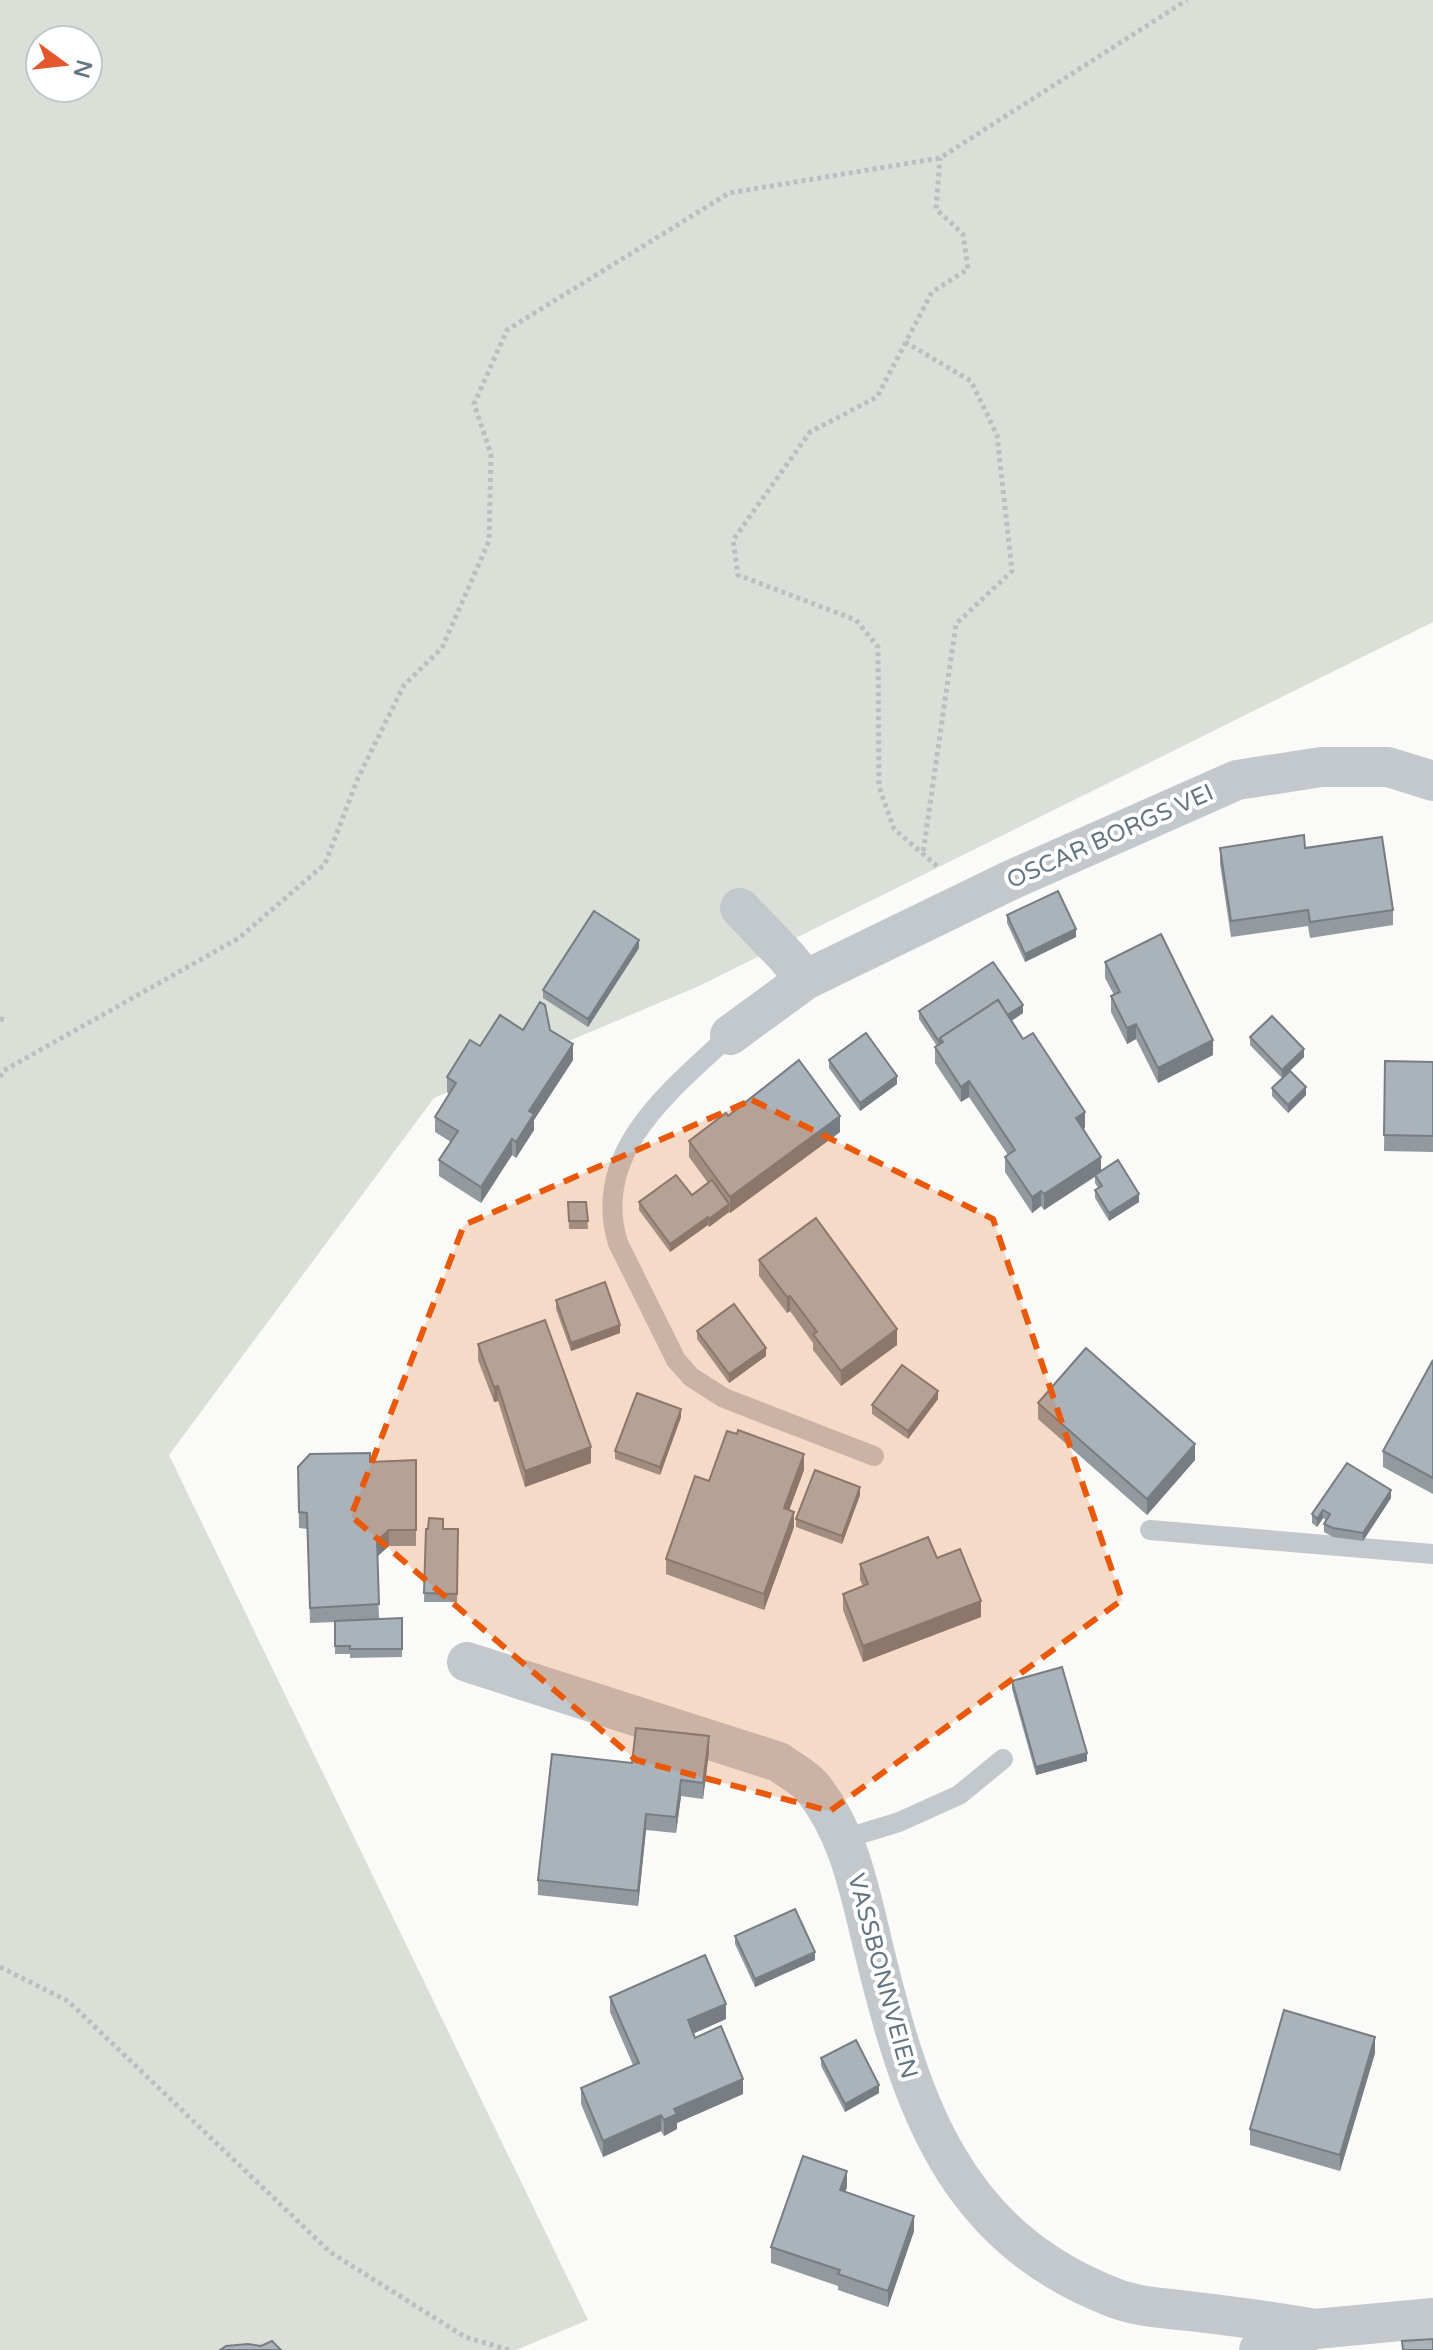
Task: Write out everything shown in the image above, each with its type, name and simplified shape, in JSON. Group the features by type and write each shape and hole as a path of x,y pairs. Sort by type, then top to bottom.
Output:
{"street":[{"name":"OSCAR BORGS VEI","path":"730,1035 805,980 974,897 1237,780 1321,767 1388,767 1433,781"},
{"path":"740,908 805,980"},
{"name":"VASSBONNVEIEN","path":"467,1662 779,1762 811,1786 844,1839 912,2085 939,2145 956,2175 997,2225 1041,2263 1065,2277 1138,2305 1315,2329"},
{"name":"VASSBONNVEIEN","path":"1259,2350 1315,2329 1433,2318"}],"lane":[{"path":"730,1035 671,1090 640,1125 619,1163 611,1205 618,1243 676,1360 691,1377 724,1398 874,1456"},
{"path":"1150,1530 1433,1554"},
{"path":"844,1839 899,1822 959,1795 1003,1759"}],"path":[{"path":"0,1077 3,1071 239,938 325,864 358,778 404,685 442,648 489,541 491,454 474,404 507,330 729,193 940,158 1187,0"},
{"path":"940,158 936,209 963,234 968,269 932,292 877,397 810,432 733,540 738,575 856,620 878,647 879,787 894,829 974,897"},
{"path":"905,342 971,381 997,435 1012,571 956,624 923,854"},
{"path":"0,1019 8,1020"},
{"path":"0,1967 68,2001 330,2252 465,2337 509,2350"}],"highlighted area":[{"path":"752,1100 993,1219 1122,1600 830,1811 636,1760 351,1516 464,1225"}],"shaded area":[{"path":"0,0 1433,0 1433,622 699,986 434,1098 169,1455 588,2320 516,2350 0,2350"}],"building":[{"path":"1304,835 1305,848 1382,837 1393,910 1310,922 1308,910 1231,921 1220,848"},
{"path":"1058,891 1076,929 1025,954 1007,915"},
{"path":"594,911 639,940 588,1019 543,990"},
{"path":"1161,934 1213,1040 1158,1068 1136,1024 1127,1028 1111,996 1120,992 1105,962"},
{"path":"993,962 1023,1005 1007,1015 998,1000 940,1038 940,1043 919,1011"},
{"path":"998,1000 1023,1039 1033,1033 1085,1112 1076,1118 1101,1157 1044,1194 1041,1191 1032,1197 1005,1157 1015,1150 969,1081 961,1087 935,1047 943,1042 940,1038"},
{"path":"540,1002 545,1005 550,1030 573,1044 529,1111 534,1114 516,1142 512,1139 481,1187 439,1160 458,1131 435,1117 456,1083 447,1077 470,1040 480,1046 500,1015 523,1030"},
{"path":"1272,1016 1304,1049 1282,1070 1250,1037"},
{"path":"866,1033 897,1076 860,1103 829,1060"},
{"path":"799,1060 840,1116 730,1197 689,1141 726,1113 728,1116"},
{"path":"1385,1061 1433,1062 1433,1136 1384,1135"},
{"path":"1290,1071 1306,1087 1288,1105 1272,1088"},
{"path":"1118,1160 1139,1194 1109,1213 1095,1190 1102,1186 1095,1175"},
{"path":"676,1175 692,1195 712,1180 729,1204 670,1244 639,1202"},
{"path":"568,1202 586,1202 588,1221 569,1221"},
{"path":"816,1218 897,1329 841,1371 813,1334 817,1332 759,1260"},
{"path":"605,1282 620,1325 571,1343 556,1300"},
{"path":"734,1304 766,1348 729,1374 697,1331"},
{"path":"545,1320 591,1447 525,1471 498,1386 494,1387 478,1344"},
{"path":"1086,1348 1195,1444 1147,1499 1038,1403"},
{"path":"1433,1360 1433,1478 1383,1451"},
{"path":"902,1365 938,1391 908,1431 872,1405"},
{"path":"637,1393 681,1409 660,1467 615,1451"},
{"path":"738,1430 804,1454 784,1508 794,1512 764,1594 666,1559 695,1476 709,1481 727,1431 737,1434"},
{"path":"370,1453 370,1462 416,1460 416,1530 389,1530 377,1541 379,1604 310,1608 307,1513 299,1512 298,1467 310,1454"},
{"path":"1347,1463 1391,1490 1363,1533 1324,1524 1330,1514 1323,1510 1317,1519 1312,1514"},
{"path":"815,1470 860,1487 842,1536 796,1519"},
{"path":"429,1518 443,1519 443,1529 458,1529 457,1594 424,1593"},
{"path":"928,1537 937,1558 960,1549 981,1601 863,1646 843,1594 868,1584 860,1564"},
{"path":"402,1618 402,1649 335,1646 335,1621"},
{"path":"1062,1667 1087,1753 1036,1767 1012,1681"},
{"path":"636,1728 709,1736 703,1783 681,1780 676,1817 646,1814 638,1891 538,1880 552,1754 632,1763"},
{"path":"795,1909 815,1952 755,1979 735,1936"},
{"path":"705,1955 726,2004 688,2020 695,2038 721,2026 743,2079 674,2109 677,2114 664,2120 661,2115 603,2141 581,2088 639,2063 610,1997"},
{"path":"1284,2010 1375,2037 1340,2155 1250,2129"},
{"path":"856,2040 879,2085 845,2104 821,2058"},
{"path":"803,2156 847,2171 840,2190 914,2216 888,2291 838,2274 840,2270 771,2247"},
{"path":"1433,2339 1433,2350 1403,2350 1402,2341"},
{"path":"272,2341 281,2350 220,2350 226,2346 261,2346"}]}
